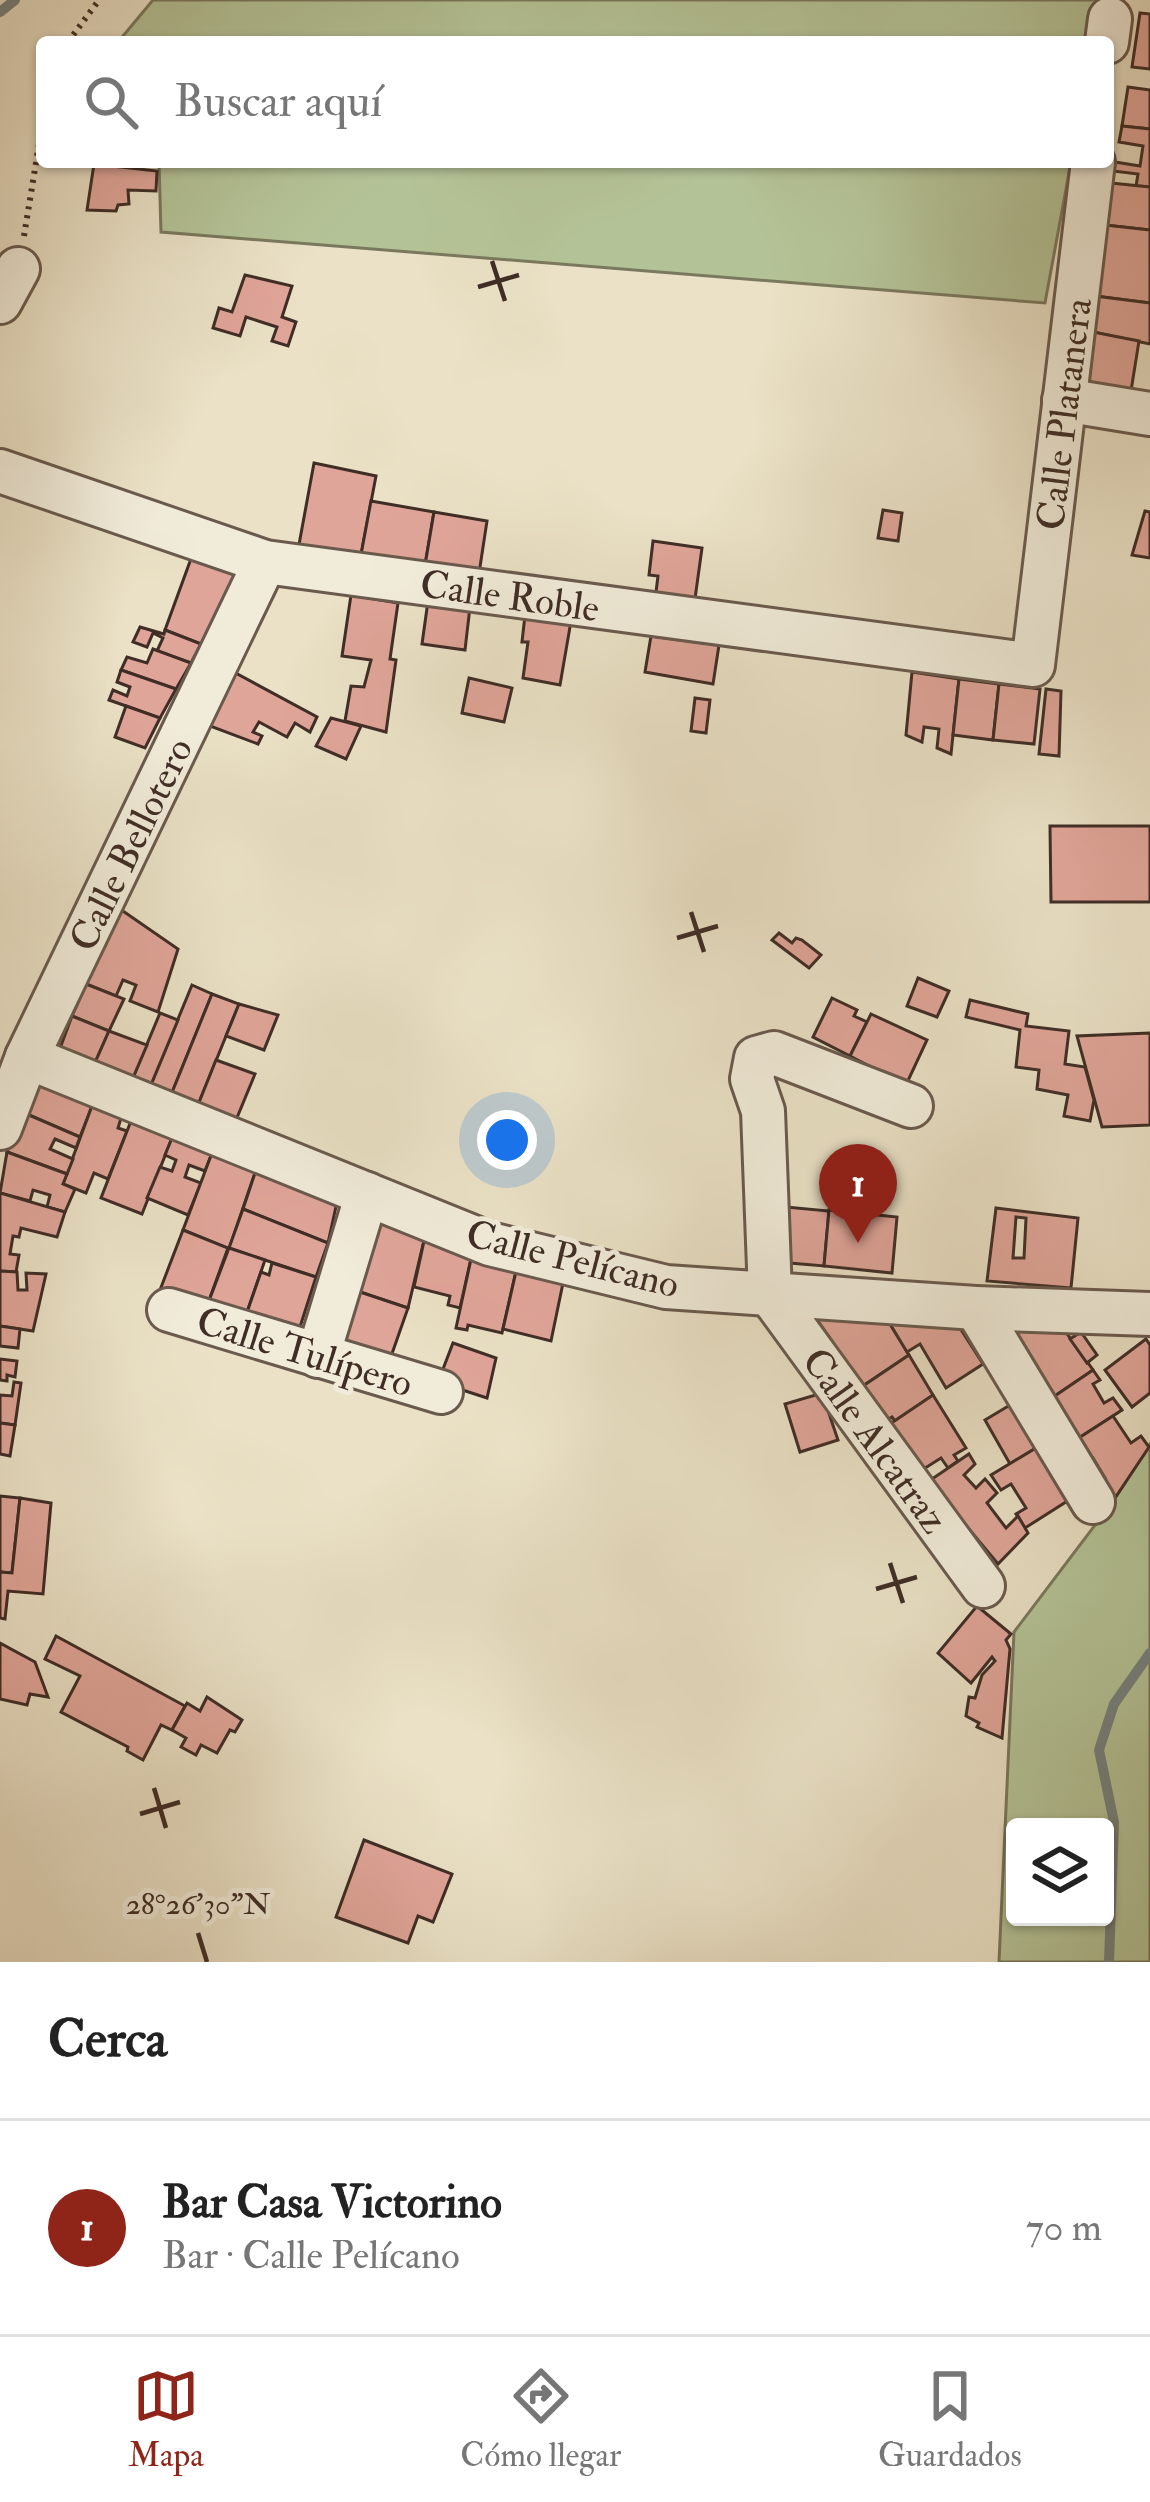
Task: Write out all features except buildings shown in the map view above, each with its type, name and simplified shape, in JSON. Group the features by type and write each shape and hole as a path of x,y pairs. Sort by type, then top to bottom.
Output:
{"street":[{"name":"Calle Platanera","path":"1033,665 1092,168"},
{"path":"1064,400 1150,414"},
{"name":"Calle Roble","path":"0,471 265,562 1033,665"},
{"name":"Calle Bellotero","path":"0,1127 27,1057 265,562"},
{"path":"770,1294 763,1111 752,1079 756,1058 774,1053 910,1106"},
{"name":"Calle Pelícano","path":"27,1057 490,1244 666,1287 976,1308 1150,1314"},
{"path":"318,1356 367,1194"},
{"name":"Calle Alcatraz","path":"770,1294 983,1586"},
{"path":"976,1308 1093,1502"},
{"name":"Calle Tulípero","path":"169,1310 441,1392"}],"path":[{"path":"72,36 99,0"},
{"path":"9,285 36,155"}],"green space":[{"path":"153,0 1102,0 1095,36 123,36"},
{"path":"159,168 1070,168 1045,303 161,232"},
{"path":"1150,1444 1150,1962 999,1962 1014,1632"}],"waterway":[{"path":"0,12 15,0"},
{"path":"1109,1962 1114,1822 1099,1750 1114,1704 1150,1653"}],"place":[{"name":"Bar Casa Victorino","path":"858,1243"}]}
